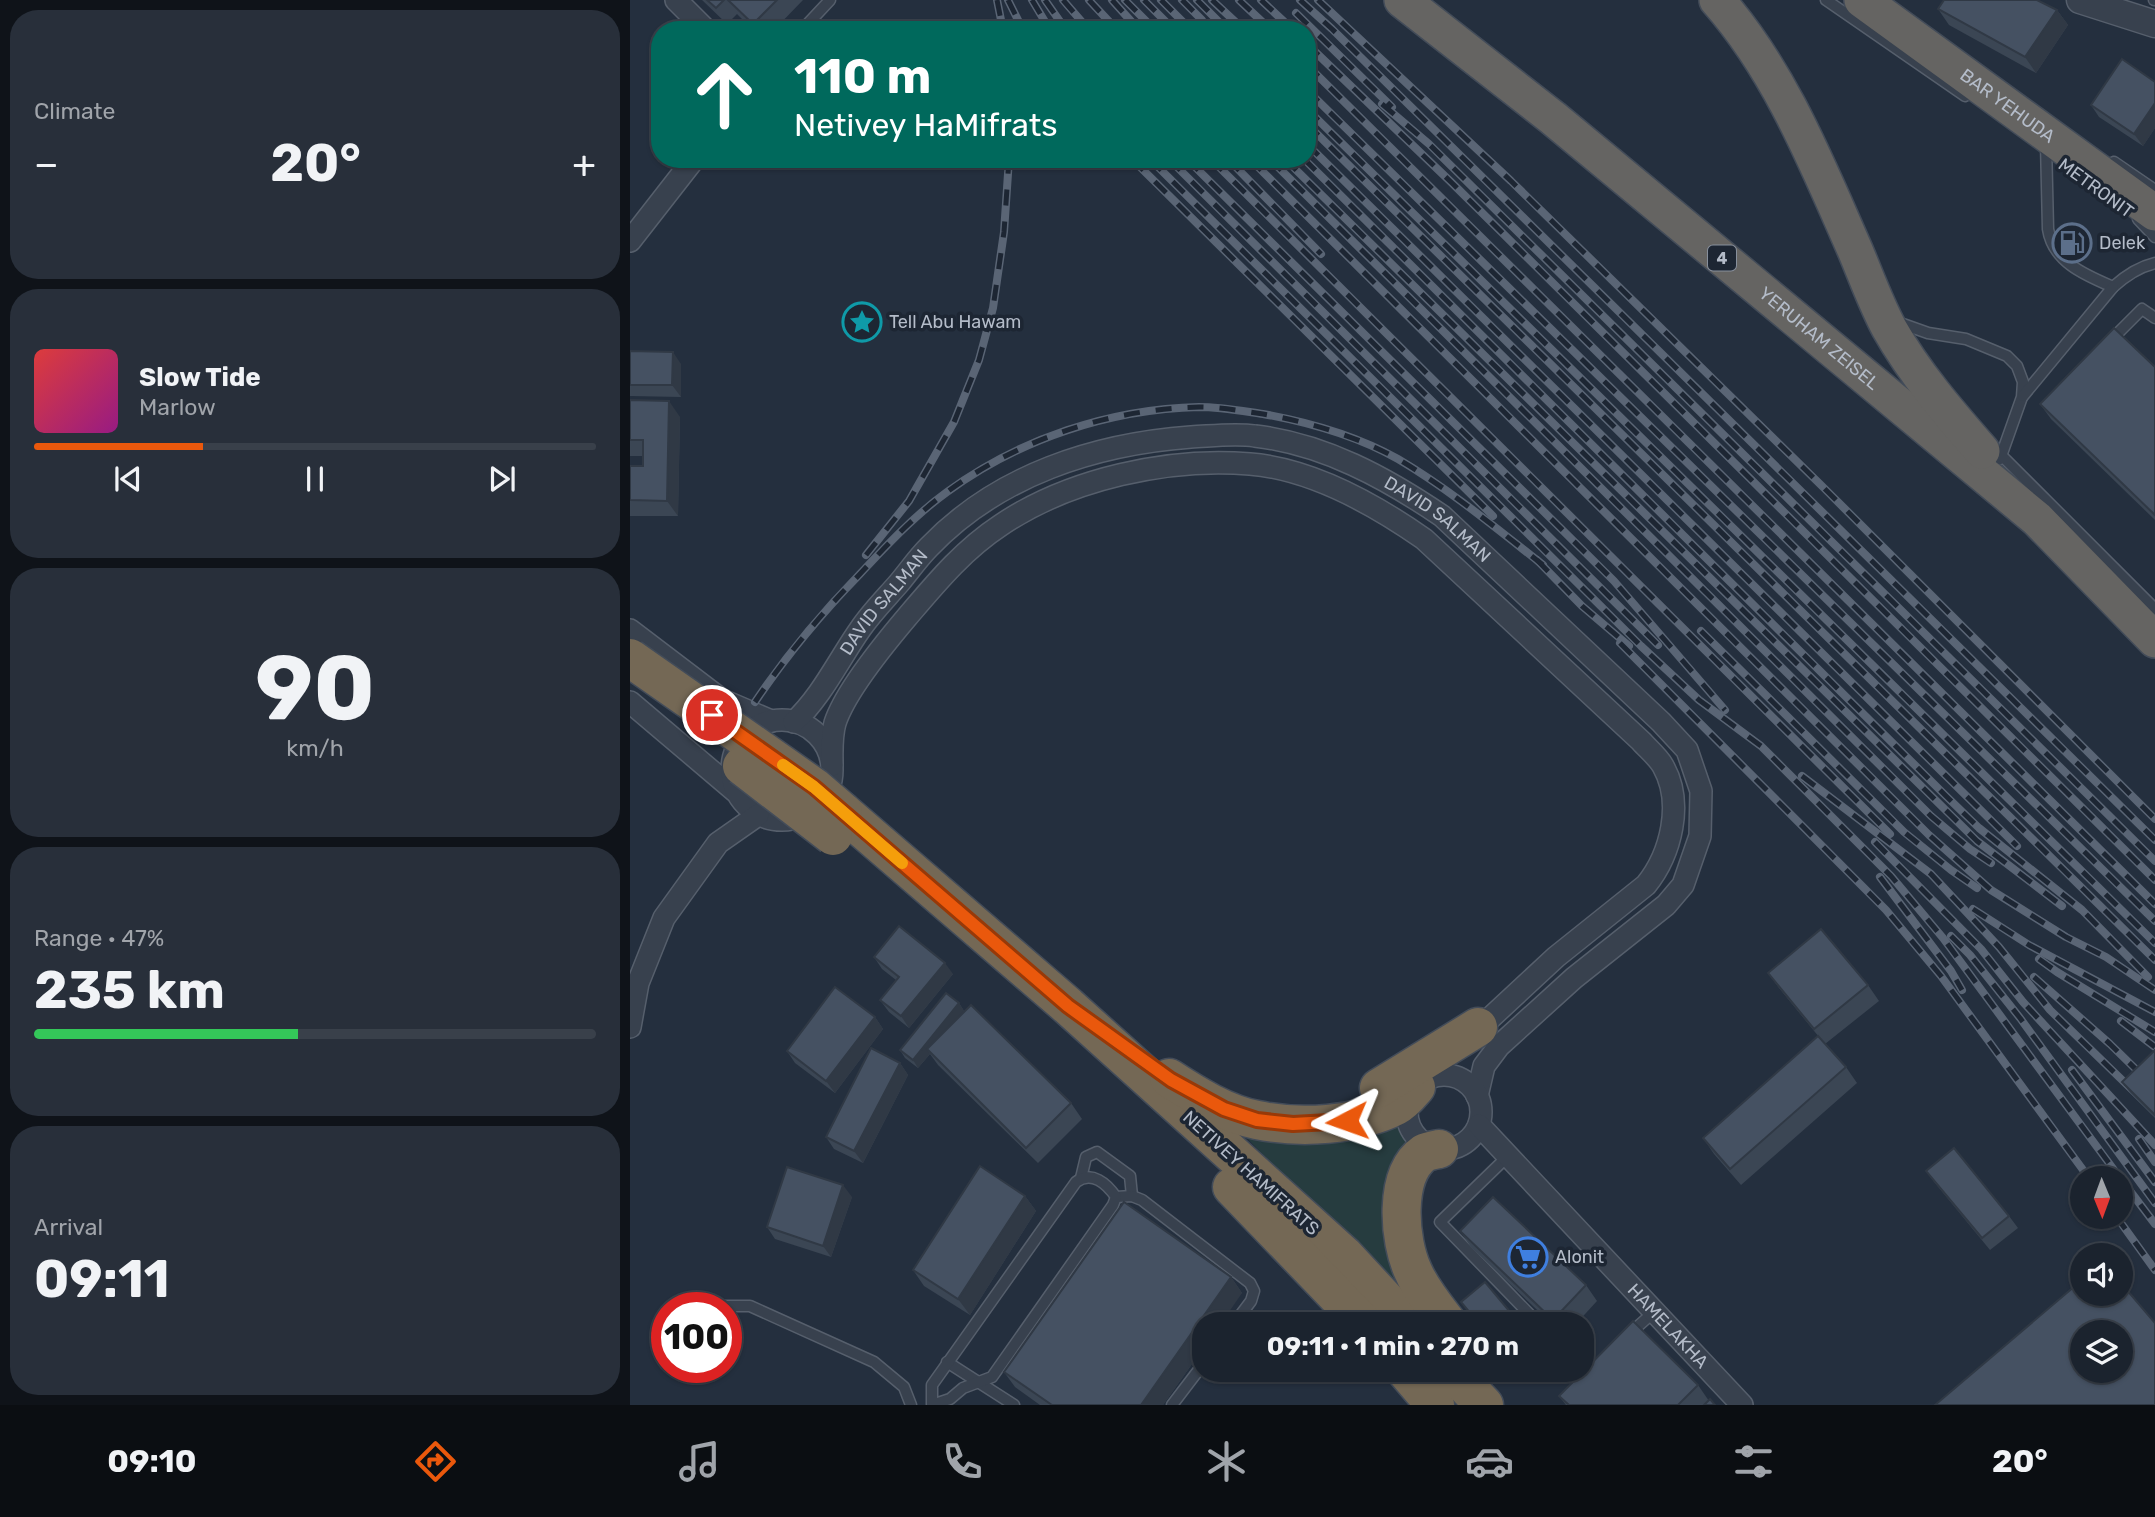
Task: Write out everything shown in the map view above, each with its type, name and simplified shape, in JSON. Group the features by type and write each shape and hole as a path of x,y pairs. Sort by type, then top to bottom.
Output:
{"highway":[{"name":"YERUHAM ZEISEL","path":"1402,0 1553,118 2037,519 2155,640"},
{"path":"1717,0 1739,25 1804,137 1888,326 1929,390 2000,464 2037,519"},
{"name":"BAR YEHUDA","path":"1862,0 1911,35 2046,148 2149,199"},
{"name":"NETIVEY HAMIFRATS","path":"630,658 814,787 838,824 1044,1015 1191,1145 1352,1312"},
{"name":"NETIVEY HAMIFRATS","path":"630,685 838,824 1068,1006 1344,1255 1397,1312"},
{"path":"1068,1006 1171,1080 1224,1109 1257,1120 1293,1124 1330,1123 1364,1118 1399,1105 1421,1083"},
{"path":"1224,1109 1274,1114 1323,1111 1366,1096 1478,1027"},
{"path":"1439,1149 1425,1152 1412,1165 1402,1204 1401,1228 1413,1272 1440,1312"},
{"path":"1412,1382 1428,1405"},
{"path":"1414,1382 1435,1405"},
{"path":"1462,1382 1484,1405"},
{"path":"1493,1382 1510,1405"}],"street":[{"path":"676,0 697,21"},
{"path":"2080,0 2155,24"},
{"path":"630,241 687,168"},
{"name":"DAVID SALMAN","path":"794,722 810,707 862,626 930,547 984,502 1017,482 1052,466 1110,448 1150,440 1253,435 1362,467 1402,489 1442,516 1661,722 1687,750 1701,791 1700,836 1683,885 1666,905 1574,978 1499,1045 1484,1066 1477,1096"},
{"name":"DAVID SALMAN","path":"832,765 835,722 884,643 950,566 1000,525 1031,507 1062,492 1117,475 1154,468 1204,465 1251,464 1284,471 1350,493 1387,513 1424,538 1631,732 1663,765 1672,795 1672,831 1658,871 1646,885 1556,957 1478,1027 1442,1069 1421,1083"},
{"path":"630,630 722,699 771,721 794,722 808,727 820,737 828,750 832,765 826,795 816,807 803,816 772,820 758,815 745,804 736,791 630,702"},
{"path":"630,664 657,684 689,696 722,699"},
{"path":"736,791 732,762 737,747 757,727 771,721"},
{"path":"630,1027 638,983 664,918 718,843 758,815"},
{"path":"1438,1076 1450,1076 1461,1079 1477,1096 1481,1115 1479,1125 1473,1136 1463,1144 1452,1149 1439,1149 1428,1146 1411,1131 1406,1108 1409,1097 1421,1083 1438,1076"},
{"name":"HAMELAKHA","path":"1479,1125 1742,1405"}],"lane":[{"path":"810,21 830,0"},
{"path":"1730,0 1746,22 1759,57"},
{"path":"1826,0 1978,105"},
{"path":"2110,0 2155,16"},
{"path":"1911,35 1951,51 1985,75"},
{"path":"2046,148 2050,243 2056,253 2084,275 2113,287"},
{"name":"METRONIT","path":"2109,159 2149,199 2155,237"},
{"path":"2022,397 2113,287 2138,269 2155,263"},
{"path":"1868,281 1884,298 1933,380 2000,464 2155,609"},
{"path":"2104,348 2142,309 2155,318"},
{"path":"1897,322 1928,333 1966,339 2007,356 2021,374 2022,397 2000,464"},
{"path":"1116,1198 992,1377 963,1388 950,1399 932,1405 932,1385 1081,1178 1086,1157 1097,1152 1130,1176 1132,1196"},
{"path":"1507,1157 1440,1222 1527,1312"},
{"path":"1081,1178 1104,1182 1116,1198"},
{"path":"1116,1198 1132,1196 1142,1200 1250,1283 1254,1291 1243,1312"},
{"path":"742,1306 750,1306 874,1362 904,1387 911,1405"},
{"path":"1615,1346 1654,1312"},
{"path":"947,1362 1014,1405"},
{"path":"1172,1405 1192,1379"}],"green space":[{"path":"1393,1118 1412,1148 1427,1312 1415,1312 1242,1133"}],"building":[{"path":"707,0 724,0 716,8"},
{"path":"728,0 777,0 756,21 750,21"},
{"path":"1944,0 2037,0 2057,10 2025,57 1938,9"},
{"path":"2122,59 2155,82 2155,103 2134,134 2091,105"},
{"path":"2114,328 2155,367 2155,515 2040,404"},
{"path":"630,351 673,352 672,385 630,385"},
{"path":"630,400 669,401 667,501 630,500 630,466 643,466 643,440 630,440"},
{"path":"899,926 945,963 901,1016 880,1000 899,977 874,957"},
{"path":"1821,929 1868,985 1814,1029 1768,973"},
{"path":"835,987 875,1017 826,1081 787,1051"},
{"path":"946,993 959,1003 913,1060 900,1050"},
{"path":"971,1005 1071,1103 1026,1148 927,1049"},
{"path":"1818,1036 1846,1067 1730,1169 1703,1138"},
{"path":"871,1048 900,1063 854,1151 826,1137"},
{"path":"2155,1050 2155,1115 2122,1082"},
{"path":"1954,1148 2009,1216 1982,1238 1926,1171"},
{"path":"980,1166 1025,1196 958,1299 913,1270"},
{"path":"787,1167 843,1185 823,1246 767,1227"},
{"path":"1493,1197 1586,1285 1561,1312 1545,1312 1460,1231"},
{"path":"1124,1202 1231,1277 1206,1312 1192,1312 1192,1332 1141,1405 1052,1405 1004,1372"},
{"path":"1485,1282 1510,1312 1469,1312 1461,1302"},
{"path":"2070,1290 2070,1306 2133,1306 2133,1297 2155,1323 2155,1405 1935,1405"},
{"path":"1633,1321 1698,1385 1678,1405 1569,1405 1559,1396 1573,1382 1594,1382 1594,1361"},
{"path":"1710,1399 1715,1405 1704,1405"}],"railway":[{"path":"997,0 1001,21"},
{"path":"1008,0 1018,21"},
{"path":"1032,0 1045,21"},
{"path":"1045,0 1060,21"},
{"path":"1063,0 1081,21"},
{"path":"1089,0 1109,21"},
{"path":"1112,0 1131,21"},
{"path":"1125,0 1146,21"},
{"path":"1144,0 1165,21"},
{"path":"1161,0 1182,21"},
{"path":"1182,0 1202,20"},
{"path":"1197,0 1218,21"},
{"path":"1212,0 1234,21"},
{"path":"1239,0 1261,21"},
{"path":"1261,0 1283,21"},
{"path":"1300,0 2155,840"},
{"path":"1318,0 1511,181 1824,488 2155,819"},
{"path":"1296,13 1304,21"},
{"path":"1316,33 1392,107"},
{"path":"1316,53 1452,183 2155,880"},
{"path":"1316,74 2155,904"},
{"path":"1316,99 2155,921"},
{"path":"1382,104 1429,144 2155,861"},
{"path":"1316,118 2155,943"},
{"path":"1316,133 2155,960"},
{"path":"1316,153 2017,846"},
{"path":"866,555 909,501 954,422 979,360 993,308 1004,232 1008,168"},
{"path":"1141,168 1493,516"},
{"path":"1159,168 1641,646 1699,700 1761,746 1891,876 1943,938 2111,1166"},
{"path":"1178,168 1658,645"},
{"path":"1196,168 1614,581 1725,710"},
{"path":"1220,168 1890,834"},
{"path":"1237,168 1321,254"},
{"path":"1259,168 1929,835 1991,890 2066,937 2106,957 2155,990"},
{"path":"1279,168 1931,816 1991,863"},
{"path":"1294,168 1977,841 2062,906"},
{"path":"1313,168 1979,828 2082,910 2148,977"},
{"path":"755,702 791,652 831,605 890,542 935,501 975,473 1035,442 1067,430 1132,414 1166,409 1223,408 1280,417 1349,437 1398,459 1436,483 1543,565"},
{"path":"1537,560 1582,606 1629,646"},
{"path":"1701,631 1904,832 1977,888"},
{"path":"1620,643 1886,910 1941,976 2080,1166"},
{"path":"1802,776 1931,874 1999,947 2050,1010 2155,1112"},
{"path":"1875,842 1981,949 2023,1002 2155,1145"},
{"path":"1880,877 1951,971 1962,990"},
{"path":"1973,909 2029,945 2155,1012"},
{"path":"1951,936 1970,955 2020,1018 2155,1203"},
{"path":"2039,959 2155,1032"},
{"path":"2034,977 2155,1088"},
{"path":"2121,1021 2155,1047"},
{"path":"2072,1070 2155,1182"},
{"path":"2139,1139 2155,1162"},
{"path":"2133,1195 2155,1224"},
{"path":"2125,1229 2155,1270"}],"slow traffic":[{"path":"783,765 814,787 902,863"}],"place":[{"name":"Delek","path":"2072,243"},
{"name":"Tell Abu Hawam","path":"862,322"},
{"name":"Alonit","path":"1528,1257"}],"route":[{"path":"712,715 814,787 1068,1006 1171,1080 1224,1109 1257,1120 1293,1124 1347,1121"}]}
